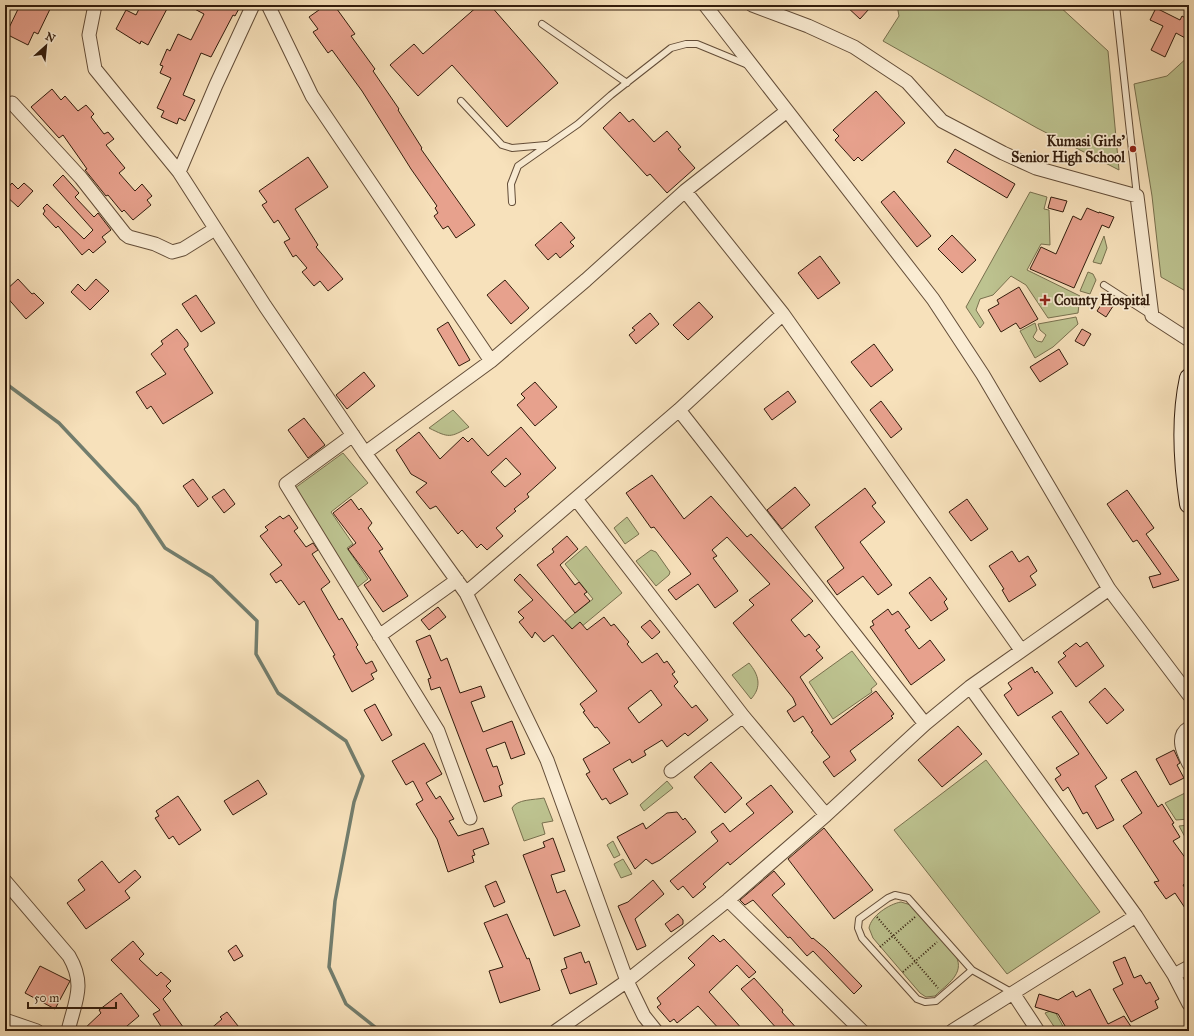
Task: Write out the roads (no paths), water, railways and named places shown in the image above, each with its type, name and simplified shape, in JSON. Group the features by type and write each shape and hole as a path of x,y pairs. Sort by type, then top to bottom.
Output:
{"main road":[{"path":"1189,378 1185,407 1184,448 1189,504"}],"street":[{"path":"95,5 89,35 95,69 179,172 265,306 365,453 466,593 547,760 627,981 644,1016 656,1031"},
{"path":"179,172 253,5"},
{"path":"268,5 312,96 491,361"},
{"path":"705,5 933,299 983,375 1109,589 1189,695"},
{"path":"752,5 808,26 854,47 907,82 942,121 1003,153 1036,168 1138,196 1152,316 1189,340"},
{"path":"12,102 81,178 129,237 155,244 172,252 183,249 215,229"},
{"path":"365,453 491,361 586,280 685,191 786,111"},
{"path":"685,191 783,314 1021,650"},
{"path":"466,593 679,410 783,314"},
{"path":"679,410 925,724"},
{"path":"353,435 286,484 438,731 470,818"},
{"path":"576,499 743,716 826,815"},
{"path":"379,636 457,580"},
{"path":"556,1031 627,981 728,900 826,815 925,724 970,687 1109,589"},
{"path":"970,687 1136,916 1174,975 1189,1004"},
{"path":"671,771 743,716"},
{"path":"1189,728 1182,737 1181,749 1189,764"},
{"path":"5,881 69,956 76,969 79,983 68,1031"},
{"path":"728,900 862,1031"},
{"path":"952,1031 1136,916"},
{"path":"1174,975 1189,966"},
{"path":"1013,992 1038,1031"},
{"path":"5,1020 36,1031"}],"lane":[{"path":"1116,5 1138,196"},
{"path":"542,24 627,83"},
{"path":"512,202 511,184 518,166 578,124 672,48 686,44 697,44 753,67"},
{"path":"461,101 502,145 512,148 548,145"},
{"path":"1104,285 1152,316"},
{"path":"972,970 936,1001 925,1002 917,999 862,938 858,928 859,919 888,898 896,895 908,898 972,970 1013,992"}],"waterway":[{"path":"5,383 59,423 137,506 165,548 212,577 257,621 256,654 278,693 346,741 363,776 354,802 335,901 329,967 346,1004 380,1031"}],"place":[{"name":"Kumasi Girls' Senior High School","path":"1133,149"},
{"name":"County Hospital","path":"1045,300"}]}
